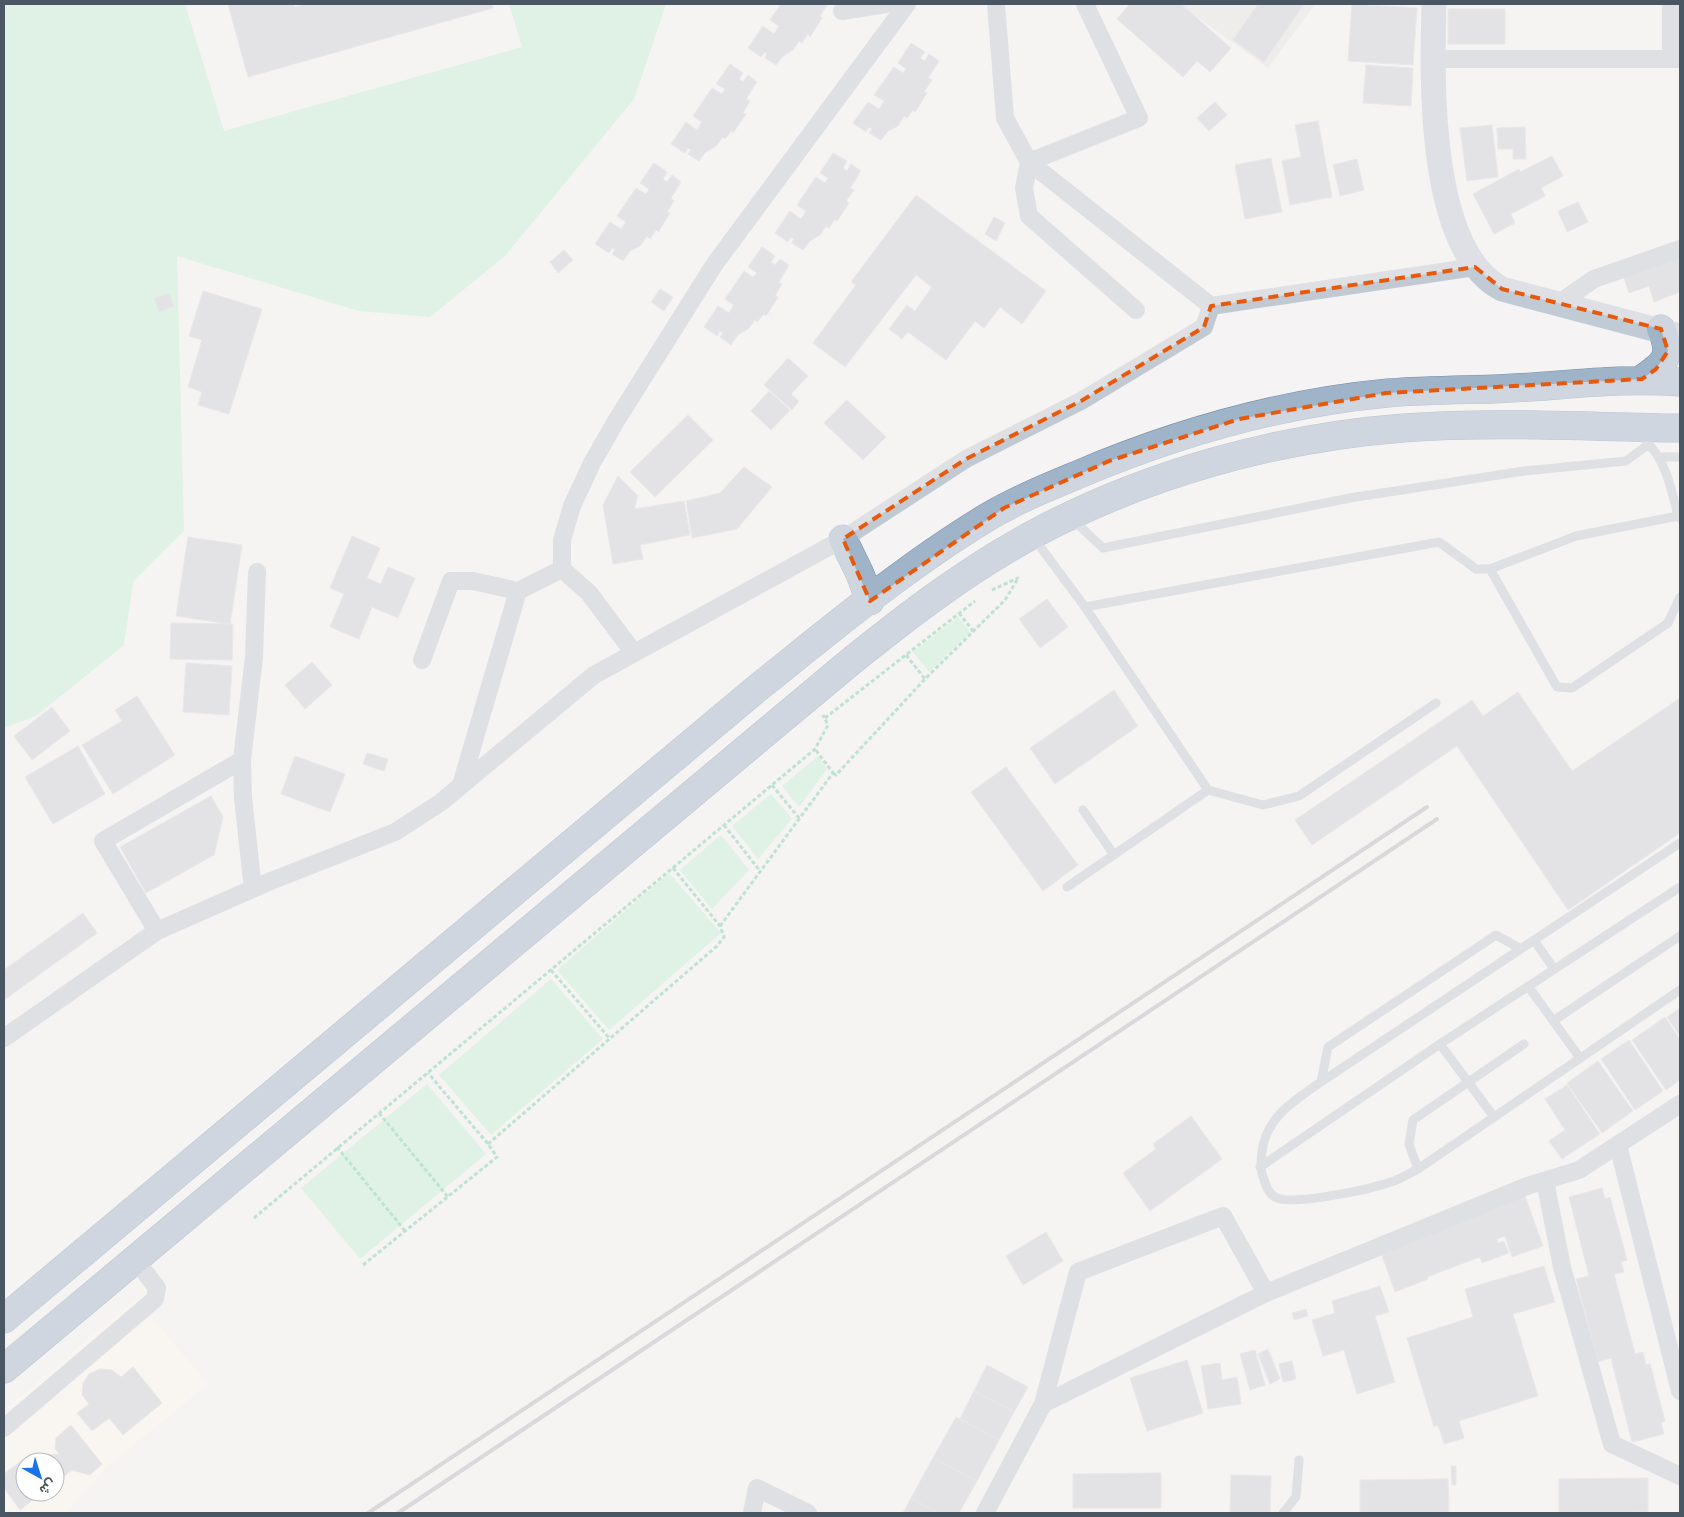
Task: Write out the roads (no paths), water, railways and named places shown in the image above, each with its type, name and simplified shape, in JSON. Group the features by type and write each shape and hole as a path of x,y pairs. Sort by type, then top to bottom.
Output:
{"highway":[{"path":"1642,379 1656,369 1667,357 1671,333"},
{"path":"4,1319 755,690 870,601 965,531 1004,508 1109,461 1239,419 1336,400 1386,393 1642,379 1680,382"},
{"path":"4,1369 871,645 953,585 1032,535 1069,516 1135,489 1189,470 1253,452 1350,433 1498,424 1639,436 1680,428"},
{"path":"843,539 860,574 870,601"}],"main road":[{"path":"1434,4 1432,79 1440,152 1448,201 1459,237 1475,267 1492,284 1502,289 1671,333"}],"street":[{"path":"842,11 886,4"},
{"path":"634,653 589,593 562,569 562,540 572,506 592,463 616,421 714,265 907,4"},
{"path":"996,4 1005,118 1029,162 1211,306 1475,267"},
{"path":"1029,162 1139,118 1085,4"},
{"path":"1433,59 1676,60 1671,4"},
{"path":"1029,162 1024,188 1029,216 1136,310"},
{"path":"1558,304 1594,279 1680,249"},
{"path":"4,1038 157,931 253,889 395,832 440,803 594,675 843,539 966,459 1081,401 1204,327 1211,306"},
{"path":"422,660 450,581 472,581 518,591 562,569"},
{"path":"253,889 243,798 242,760 254,657 257,572"},
{"path":"461,785 518,591"},
{"path":"157,931 103,841 242,760"},
{"path":"1043,1404 1266,1293 1545,1181 1579,1170 1680,1104"},
{"path":"1618,1145 1680,1391"},
{"path":"1545,1181 1562,1266 1612,1444 1680,1476"},
{"path":"985,1513 1043,1404 1078,1272 1223,1216 1266,1293"},
{"path":"4,1428 155,1299 157,1288 135,1259"},
{"path":"752,1513 757,1488 808,1513"}],"lane":[{"path":"1069,516 1103,548 1350,498 1524,471 1626,461 1639,436 1659,457 1673,493 1679,517 1576,536 1490,569 1476,568 1440,542 1085,607"},
{"path":"1659,457 1680,457"},
{"path":"1032,535 1085,607 1208,790 1263,805 1298,796 1436,703"},
{"path":"1490,569 1557,687 1572,688 1668,623 1680,597"},
{"path":"1067,887 1208,790"},
{"path":"1082,810 1114,855"},
{"path":"1680,843 1321,1082 1284,1109 1269,1125 1263,1140 1260,1167 1266,1187 1275,1198 1291,1202 1375,1187 1396,1181 1418,1169 1680,990"},
{"path":"1260,1167 1440,1044 1680,887"},
{"path":"1321,1082 1328,1048 1344,1037 1496,936 1521,949"},
{"path":"1553,1021 1680,936"},
{"path":"1534,940 1554,969"},
{"path":"1528,986 1580,1058"},
{"path":"1440,1044 1494,1117"},
{"path":"1418,1169 1409,1144 1411,1124 1419,1114 1524,1044"},
{"path":"1283,1513 1296,1497 1299,1460"}],"railway":[{"path":"368,1513 1427,807"},
{"path":"398,1513 1437,819"}]}
